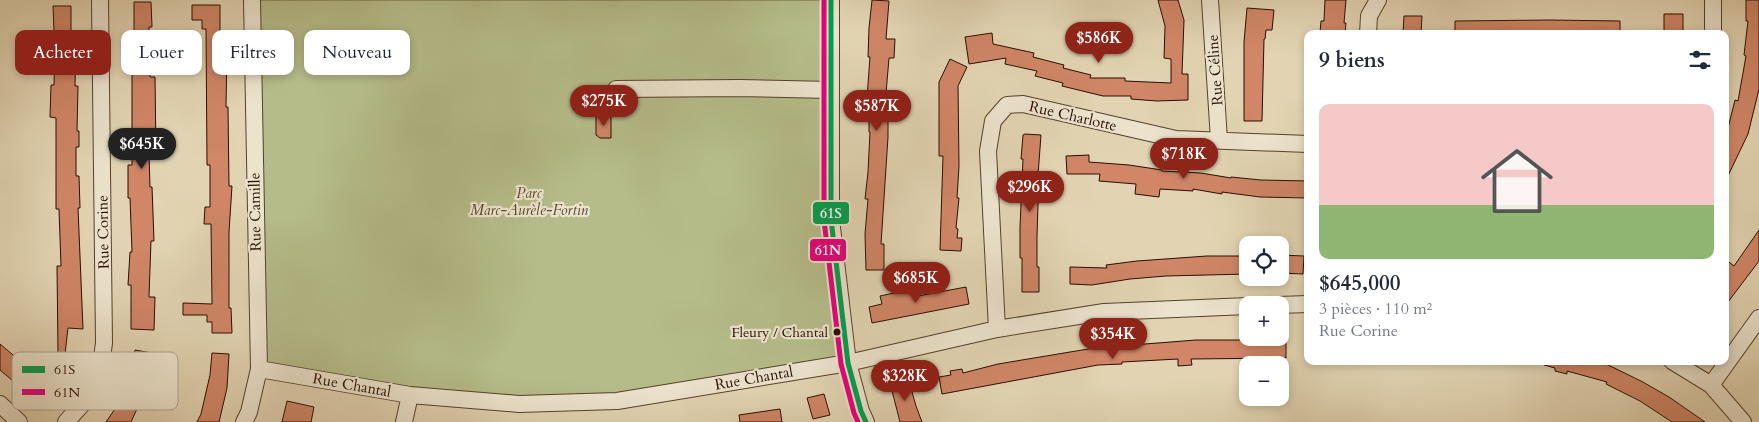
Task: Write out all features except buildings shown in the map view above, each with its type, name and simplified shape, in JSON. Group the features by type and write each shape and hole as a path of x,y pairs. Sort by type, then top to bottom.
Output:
{"street":[{"name":"Rue Corine","path":"100,0 103,352"},
{"name":"Rue Camille","path":"244,422 249,412 259,369 252,0"},
{"path":"831,0 831,220 848,363 861,411 866,422"},
{"name":"Rue Céline","path":"1210,0 1219,140"},
{"path":"1368,30 1369,16 1378,0"},
{"path":"1713,0 1714,30"},
{"path":"616,89 740,88 830,90"},
{"name":"Rue Charlotte","path":"997,329 988,151 993,121 1007,105 1023,104 1176,139 1304,144"},
{"path":"1289,305 1304,304"},
{"name":"Rue Chantal","path":"259,369 410,395 519,404 618,401 848,363 997,329 1104,312 1239,306"},
{"path":"1729,360 1759,318"},
{"path":"1678,365 1711,385 1744,422"},
{"path":"1711,385 1725,365"},
{"path":"404,422 410,395"},
{"path":"0,404 19,422"},
{"name":"Rue Corine","path":"66,422 77,410"}],"green space":[{"name":"Parc Marc-Aurèle-Fortin","path":"252,0 833,0 830,97 848,363 617,401 519,404 259,369 253,75 294,75 294,30 253,30"}],"transit line":[{"name":"61N","path":"824,0 824,220 841,364 858,422"},
{"name":"61S","path":"831,0 831,219 848,363 861,411 866,422"}],"place":[{"name":"Fleury / Chantal","path":"837,332"}]}
